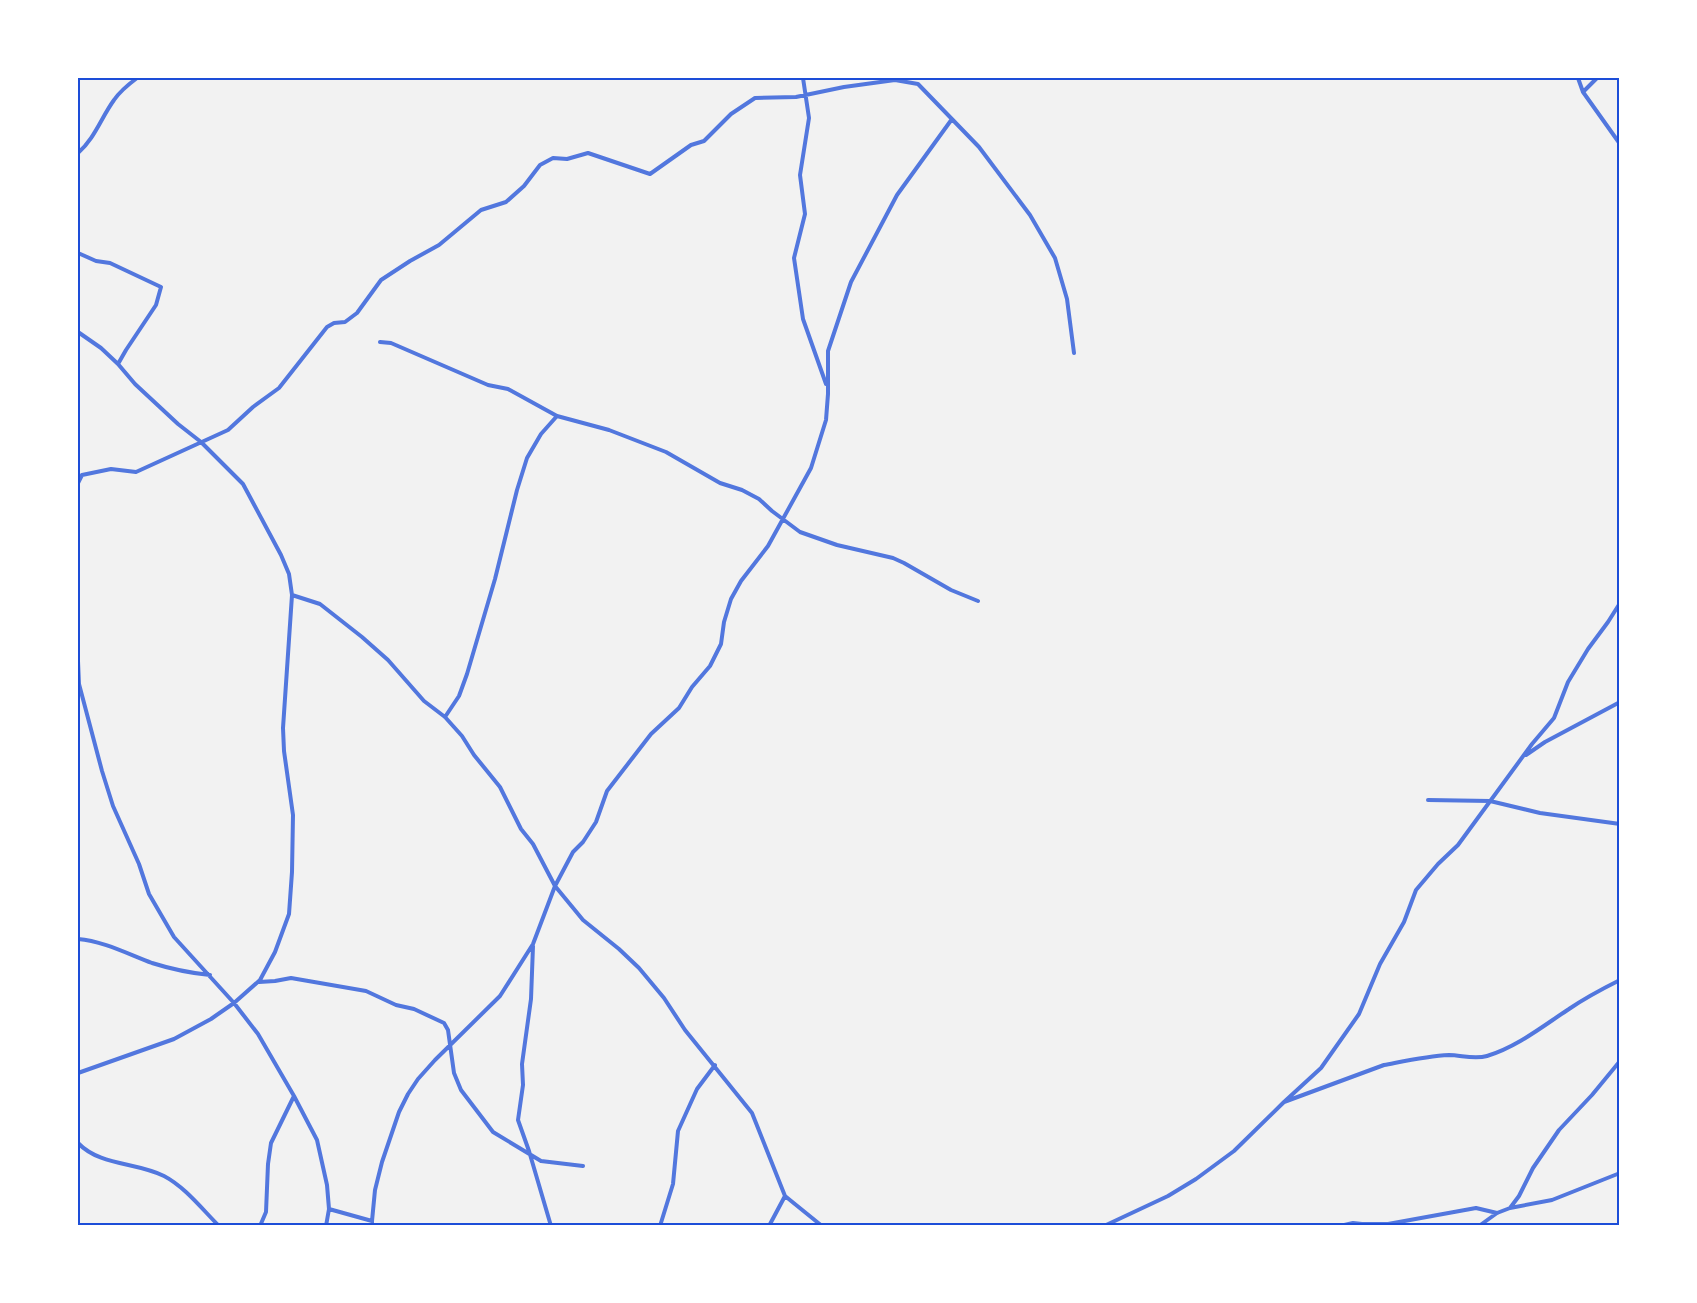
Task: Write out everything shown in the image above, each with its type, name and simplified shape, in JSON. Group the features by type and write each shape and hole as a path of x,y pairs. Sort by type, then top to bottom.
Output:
{"street":[{"path":"78,153 91,139 114,99 123,89 138,78"},
{"path":"803,78 809,118 800,174 805,214 794,258 803,319 828,388"},
{"path":"1578,78 1584,92 1620,144"},
{"path":"1584,92 1597,78"},
{"path":"78,482 82,475 111,469 136,472 228,430 253,407 278,388 328,327 334,323 345,322 357,313 381,280 410,260 439,245 481,210 506,202 524,186 540,165 553,158 567,159 588,153 650,174 691,145 704,141 731,114 755,98 796,97 844,87 896,80 918,84 979,147 1030,215 1055,258 1067,299 1074,353"},
{"path":"329,1209 372,1223 382,1162 399,1112 418,1079 450,1044 500,996 534,944 555,886 573,852 584,842 596,822 607,792 651,734 679,708 692,687 710,666 721,644 724,622 731,599 741,581 768,546 813,460 826,420 828,351 851,282 897,195 952,119"},
{"path":"78,253 96,261 110,263 161,287 156,305 118,364"},
{"path":"78,332 101,348 135,384 201,442 243,484 282,555 289,574 292,595 283,728 284,751 293,815 289,914 276,952 258,982 234,1003 211,1019 174,1039 78,1073"},
{"path":"380,342 397,346 488,385 508,389 557,416 609,430 666,452 720,483 759,498 800,532 848,548 877,554 904,563 951,590 978,600"},
{"path":"445,717 459,696 469,666 495,579 527,458 541,434 557,416"},
{"path":"292,595 320,604 339,618 388,660 424,701 445,717 462,736 474,755 500,787 521,829 533,844 555,886 583,920 611,942 638,968 664,998 685,1030 752,1113 785,1196 822,1226"},
{"path":"1104,1226 1168,1196 1203,1175 1234,1152 1321,1068 1359,1014 1380,964 1404,922 1416,890 1438,864 1458,845 1554,718 1573,674 1620,603"},
{"path":"78,661 79,684 105,780 113,806 139,864 149,894 174,936 210,975 258,1034 294,1096 317,1140 327,1185 329,1209 326,1226"},
{"path":"1522,758 1545,742 1620,702"},
{"path":"1428,800 1490,801 1540,813 1620,824"},
{"path":"78,940 88,940 109,946 171,969 210,975"},
{"path":"534,944 531,999 522,1064 523,1085 518,1120 531,1156 551,1226"},
{"path":"258,982 291,978 366,991 396,1005 414,1009 444,1023 448,1030 454,1073 461,1090 493,1132 541,1161 583,1166"},
{"path":"1284,1102 1391,1064 1436,1056 1451,1055 1479,1058 1487,1056 1528,1037 1572,1007 1620,980"},
{"path":"1510,1208 1555,1136 1620,1061"},
{"path":"660,1226 673,1184 678,1131 697,1089 715,1065"},
{"path":"260,1226 266,1212 271,1143 294,1096"},
{"path":"78,1143 84,1150 112,1162 164,1176 178,1186 219,1226"},
{"path":"1479,1226 1497,1213 1510,1208 1552,1200 1620,1173"},
{"path":"769,1226 785,1196"},
{"path":"1340,1226 1353,1223 1388,1224 1476,1208 1497,1213"}]}
